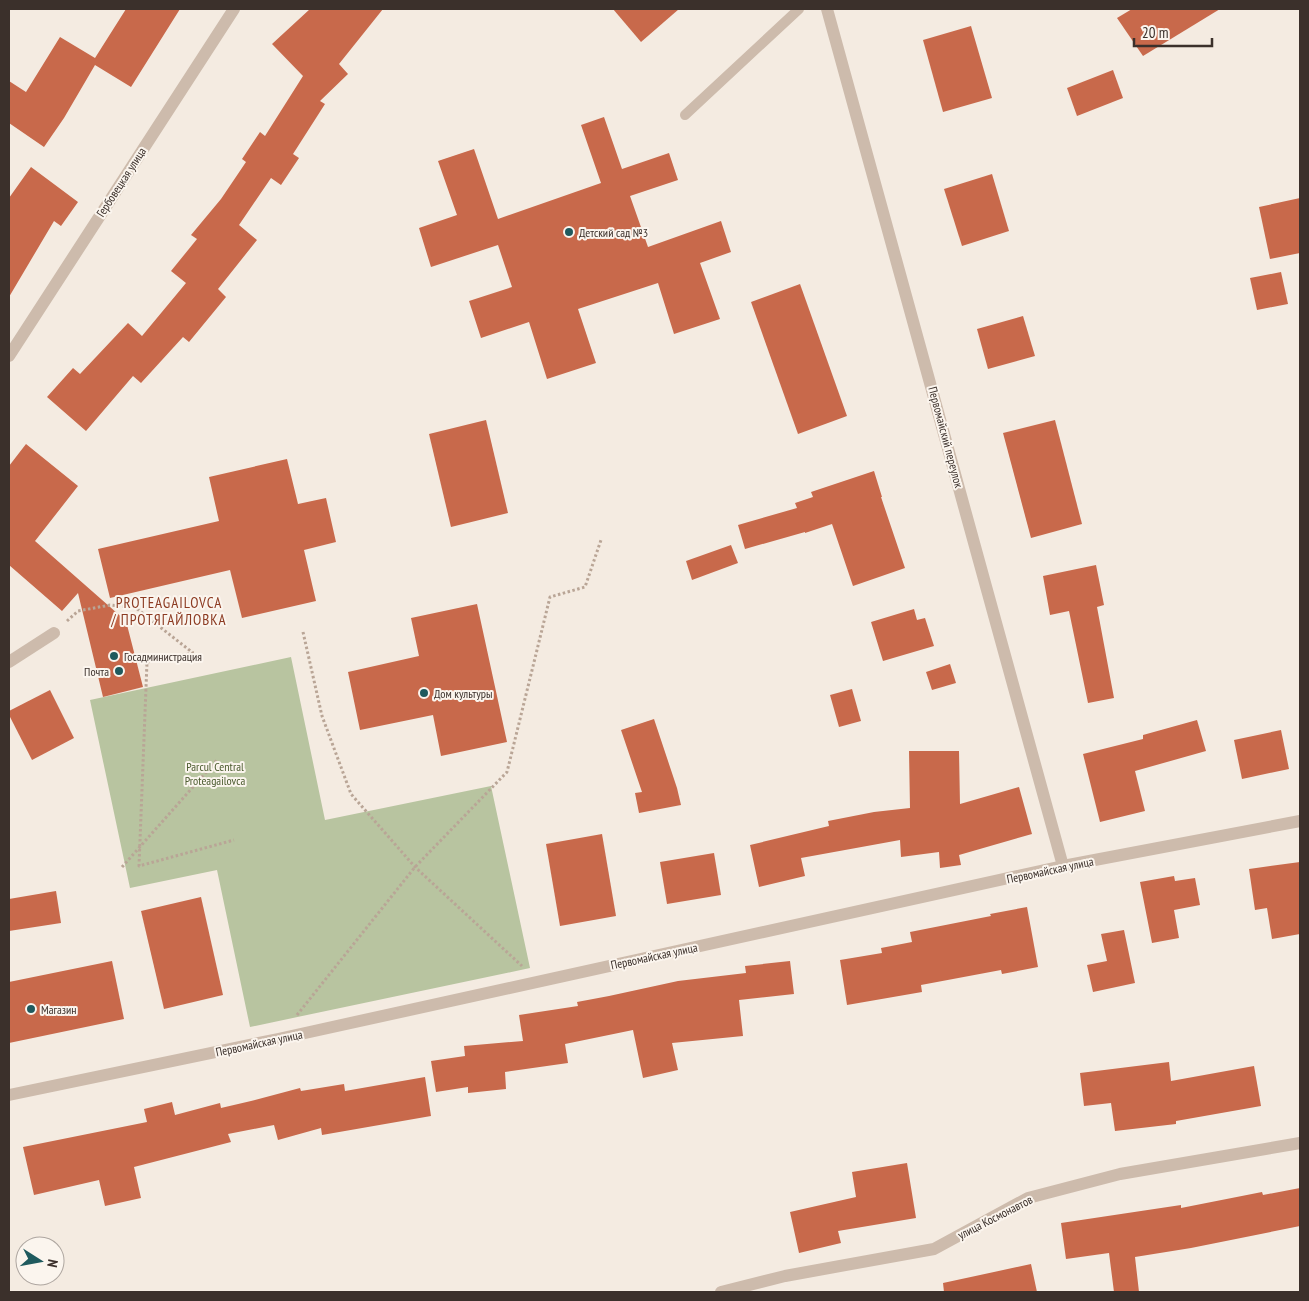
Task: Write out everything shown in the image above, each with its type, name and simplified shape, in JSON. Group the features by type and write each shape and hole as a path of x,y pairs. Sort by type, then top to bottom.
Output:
{"street":[{"name":"Гербовецкая улица","path":"9,356 234,9"},
{"name":"Первомайский переулок","path":"827,9 1063,866"},
{"path":"9,662 54,633"},
{"name":"Первомайская улица","path":"9,1095 278,1039 1063,866 1300,821"},
{"name":"улица Космонавтов","path":"721,1292 785,1276 934,1249 1028,1198 1120,1174 1300,1143"}],"lane":[{"path":"685,115 799,9"}],"path":[{"path":"278,1039 415,867 507,772 550,597 585,587 601,540"},
{"path":"54,633 78,611 110,605 136,608 194,653 148,662 139,866 234,840"},
{"path":"303,632 322,716 351,794 415,867 539,982"},
{"path":"122,867 217,760"}],"green space":[{"name":"Parcul Central Proteagailovca","path":"291,657 325,820 491,786 530,968 250,1027 217,870 130,888 90,700"}],"building":[{"path":"126,9 180,9 131,87 95,65 64,118 44,147 9,123 9,81 26,92 60,37 95,58"},
{"path":"310,9 383,9 339,64 348,74 320,101 325,104 293,154 299,158 281,185 271,178 239,225 257,240 218,289 226,297 189,342 183,337 141,383 133,376 86,431 47,397 73,368 80,374 128,323 142,336 186,283 171,271 197,239 191,235 221,199 246,162 242,159 260,132 265,136 303,76 272,44"},
{"path":"613,9 679,9 641,42"},
{"path":"1132,9 1220,9 1143,56 1117,18"},
{"path":"971,26 992,98 943,112 923,40"},
{"path":"1113,70 1123,98 1077,116 1067,88"},
{"path":"604,117 622,169 669,153 678,180 630,196 648,247 721,221 731,252 700,263 720,319 674,334 658,283 578,309 596,363 547,379 529,322 481,338 469,301 512,287 498,245 431,267 419,228 457,215 438,161 474,149 498,219 601,183 581,125"},
{"path":"31,167 78,202 61,226 54,221 9,297 9,198"},
{"path":"992,174 1009,231 962,246 944,189"},
{"path":"1300,198 1300,253 1270,259 1259,207"},
{"path":"1281,272 1288,304 1257,310 1250,278"},
{"path":"800,284 847,416 798,434 751,302"},
{"path":"1023,316 1035,356 988,369 977,329"},
{"path":"486,420 508,513 451,527 429,434"},
{"path":"1055,420 1082,524 1031,538 1003,433"},
{"path":"26,444 78,486 35,541 126,621 143,687 103,697 78,593 62,611 9,565 9,466"},
{"path":"287,459 298,504 326,498 336,542 304,550 316,601 242,618 230,570 110,598 98,549 219,521 209,477"},
{"path":"874,471 905,568 853,586 832,524 745,549 738,525 797,508 795,503 813,497 811,492"},
{"path":"731,545 738,563 692,580 686,561"},
{"path":"1096,565 1104,605 1097,607 1114,698 1088,703 1069,611 1050,615 1043,576"},
{"name":"Дом культуры","path":"477,604 507,742 441,756 433,715 360,730 348,672 419,656 411,618"},
{"path":"914,609 917,620 925,618 934,646 883,661 871,622"},
{"path":"950,664 956,683 932,690 926,672"},
{"path":"852,689 861,721 839,727 830,695"},
{"path":"50,690 74,738 32,760 9,715 9,711"},
{"path":"654,719 681,805 639,813 635,793 642,792 621,730"},
{"path":"1197,720 1206,751 1135,771 1145,811 1100,822 1083,754 1143,739 1143,735"},
{"path":"1281,730 1289,769 1242,779 1234,740"},
{"path":"909,751 959,751 960,804 1019,787 1032,834 959,855 961,865 940,868 939,852 901,857 900,840 801,858 805,876 759,887 750,845 829,826 828,821 874,812 910,808"},
{"path":"602,834 616,916 560,926 546,844"},
{"path":"714,853 721,895 667,904 660,862"},
{"path":"1300,862 1300,934 1272,939 1267,908 1255,910 1249,869"},
{"path":"1174,876 1175,881 1195,878 1200,905 1174,910 1179,938 1152,943 1140,882"},
{"path":"56,891 61,923 9,931 9,899"},
{"path":"201,897 223,995 164,1009 141,911"},
{"path":"1027,907 1038,967 1002,974 1001,970 921,985 922,992 847,1005 840,960 882,953 881,948 912,942 910,932"},
{"path":"1124,930 1135,983 1093,992 1087,965 1107,961 1101,934"},
{"path":"112,961 124,1019 9,1043 9,982"},
{"path":"790,961 794,994 739,1000 743,1036 672,1043 678,1070 643,1078 633,1030 565,1044 568,1063 505,1072 506,1089 468,1093 468,1087 436,1092 431,1061 465,1056 464,1046 523,1041 519,1015 578,1006 577,1002 678,981 746,973 745,966"},
{"path":"1169,1062 1171,1081 1254,1066 1261,1106 1176,1121 1176,1124 1115,1131 1111,1103 1084,1106 1080,1073"},
{"path":"425,1077 431,1116 322,1135 321,1128 278,1140 274,1125 228,1134 231,1142 134,1167 141,1198 105,1206 99,1180 34,1195 23,1147 147,1122 144,1109 172,1102 175,1115 220,1103 221,1108 300,1088 301,1091 344,1084 345,1091"},
{"path":"907,1163 916,1218 838,1231 841,1243 799,1253 790,1212 856,1197 852,1172"},
{"path":"1300,1188 1300,1226 1135,1257 1139,1292 1114,1292 1109,1253 1066,1259 1061,1223 1181,1205 1181,1208 1262,1192 1263,1195"},
{"path":"1031,1264 1037,1292 944,1292 943,1283"}],"place":[{"name":"Детский сад №3","path":"569,232"},
{"name":"Госадминистрация","path":"114,656"},
{"name":"Почта","path":"119,671"},
{"name":"Дом культуры","path":"424,693"},
{"name":"Магазин","path":"31,1009"}],"district":[{"name":"PROTEAGAILOVCA / ПРОТЯГАЙЛОВКА","path":"169,610"}]}
